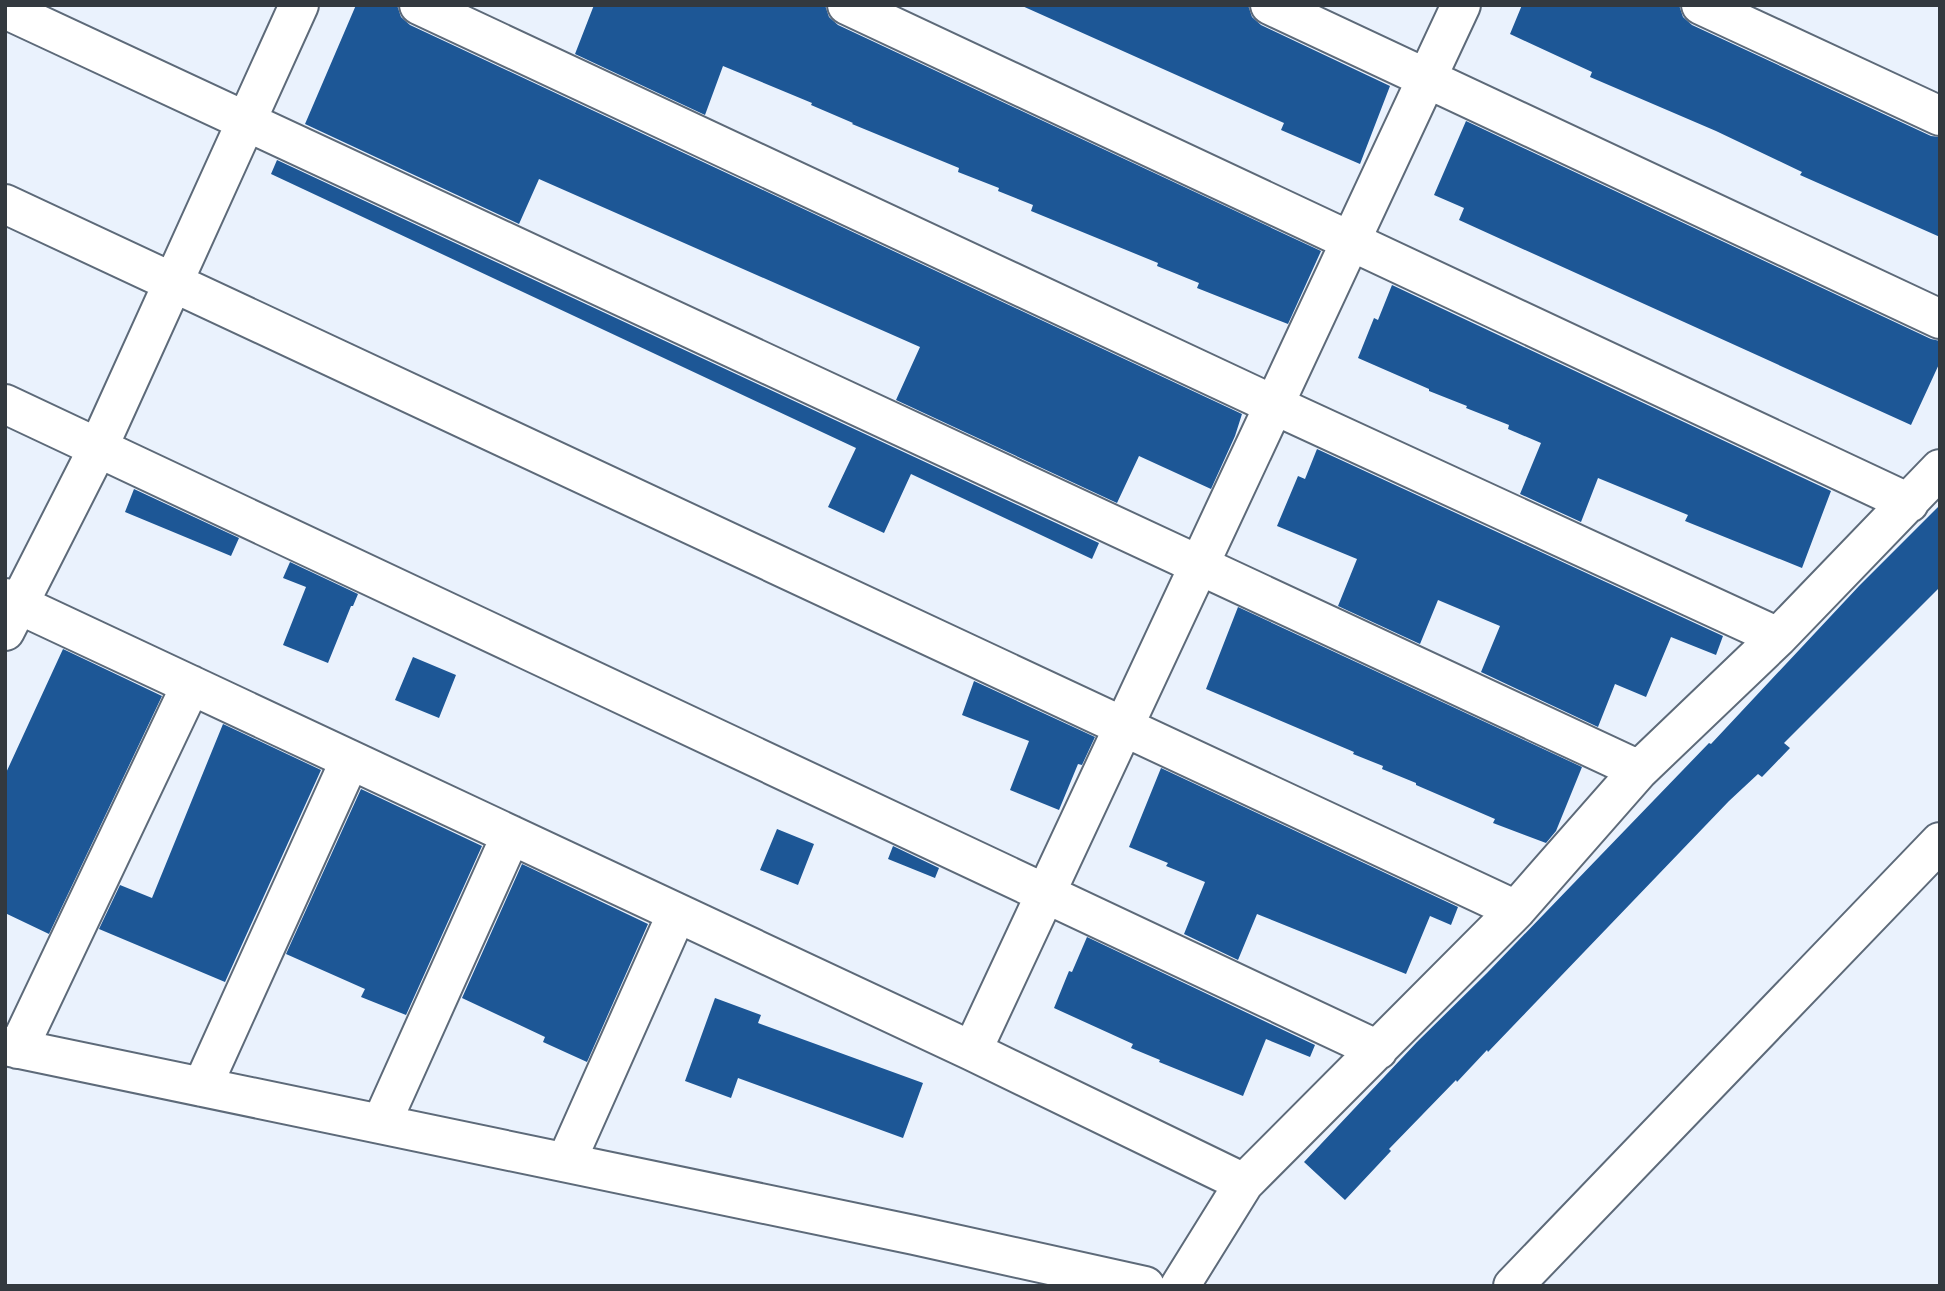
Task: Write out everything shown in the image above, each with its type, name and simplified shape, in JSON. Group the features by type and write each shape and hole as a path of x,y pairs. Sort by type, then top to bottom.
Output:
{"street":[{"path":"299,5 98,448 10,611 191,685 972,1051 1244,1183"},
{"path":"419,5 1274,405 1778,637"},
{"path":"846,5 1909,503"},
{"path":"1270,5 1940,319"},
{"path":"972,1051 1461,5"},
{"path":"1701,5 1940,116"},
{"path":"5,9 1639,770"},
{"path":"5,204 1516,910"},
{"path":"5,404 1378,1050"},
{"path":"1180,1286 1244,1183 1516,910 1639,770 1778,637 1940,469"},
{"path":"191,685 11,1047 1145,1286"},
{"path":"202,1087 351,760"},
{"path":"381,1124 511,835"},
{"path":"1513,1286 1940,842"},
{"path":"566,1162 677,913"}],"building":[{"path":"356,5 397,5 401,17 410,25 1242,414 1211,489 1139,456 1117,503 896,400 920,347 539,179 519,224 305,124"},
{"path":"594,5 825,5 829,17 838,25 1321,251 1288,324 1197,288 1199,283 1157,266 1158,263 1031,211 1033,205 958,172 959,168 723,66 705,115 575,54"},
{"path":"1020,5 1248,5 1252,17 1261,25 1390,86 1360,164 1281,130 1284,123"},
{"path":"1522,5 1679,5 1683,17 1692,25 1931,136 1940,137 1940,237 1800,175 1802,172 1716,131 1590,77 1592,72 1510,34"},
{"path":"1466,121 1940,341 1940,362 1911,425 1459,220 1464,208 1434,195"},
{"path":"277,160 1099,543 1092,559 911,474 884,533 828,507 856,448 271,174"},
{"path":"1392,285 1831,491 1802,568 1685,521 1688,515 1598,478 1581,522 1520,494 1541,443 1508,429 1509,425 1358,358 1374,318 1378,320"},
{"path":"1317,449 1723,636 1716,655 1671,637 1646,697 1615,684 1598,727 1481,672 1500,626 1438,600 1420,644 1338,606 1357,559 1277,526 1298,476 1305,479"},
{"path":"134,489 239,538 231,556 125,512"},
{"path":"1940,505 1940,587 1784,743 1790,748 1762,777 1758,774 1729,801 1488,1052 1487,1050 1457,1082 1456,1080 1389,1149 1391,1151 1345,1200 1304,1162 1417,1042 1709,743 1711,744 1859,586"},
{"path":"290,562 358,594 328,663 283,645 306,587 283,578"},
{"path":"1238,607 1582,767 1556,831 1546,843 1493,823 1495,819 1382,769 1383,766 1353,754 1354,752 1206,689"},
{"path":"63,649 162,696 49,934 5,913 5,775"},
{"path":"413,657 456,675 439,718 395,700"},
{"path":"974,681 1095,737 1082,765 1078,764 1059,810 1010,790 1029,741 962,715"},
{"path":"223,724 321,770 225,982 99,929 120,885 152,898"},
{"path":"1161,768 1458,907 1451,925 1430,916 1406,974 1257,914 1238,960 1184,934 1205,882 1129,847"},
{"path":"361,789 482,846 406,1015 361,997 365,989 286,954"},
{"path":"777,829 814,844 798,885 760,870"},
{"path":"893,846 939,868 935,878 888,859"},
{"path":"522,864 648,924 587,1062 543,1042 545,1037 462,998"},
{"path":"1087,937 1315,1045 1310,1057 1266,1039 1243,1096 1159,1062 1160,1060 1131,1048 1133,1044 1054,1008"},
{"path":"715,998 761,1015 758,1023 923,1083 903,1138 738,1078 731,1098 685,1081"}]}
